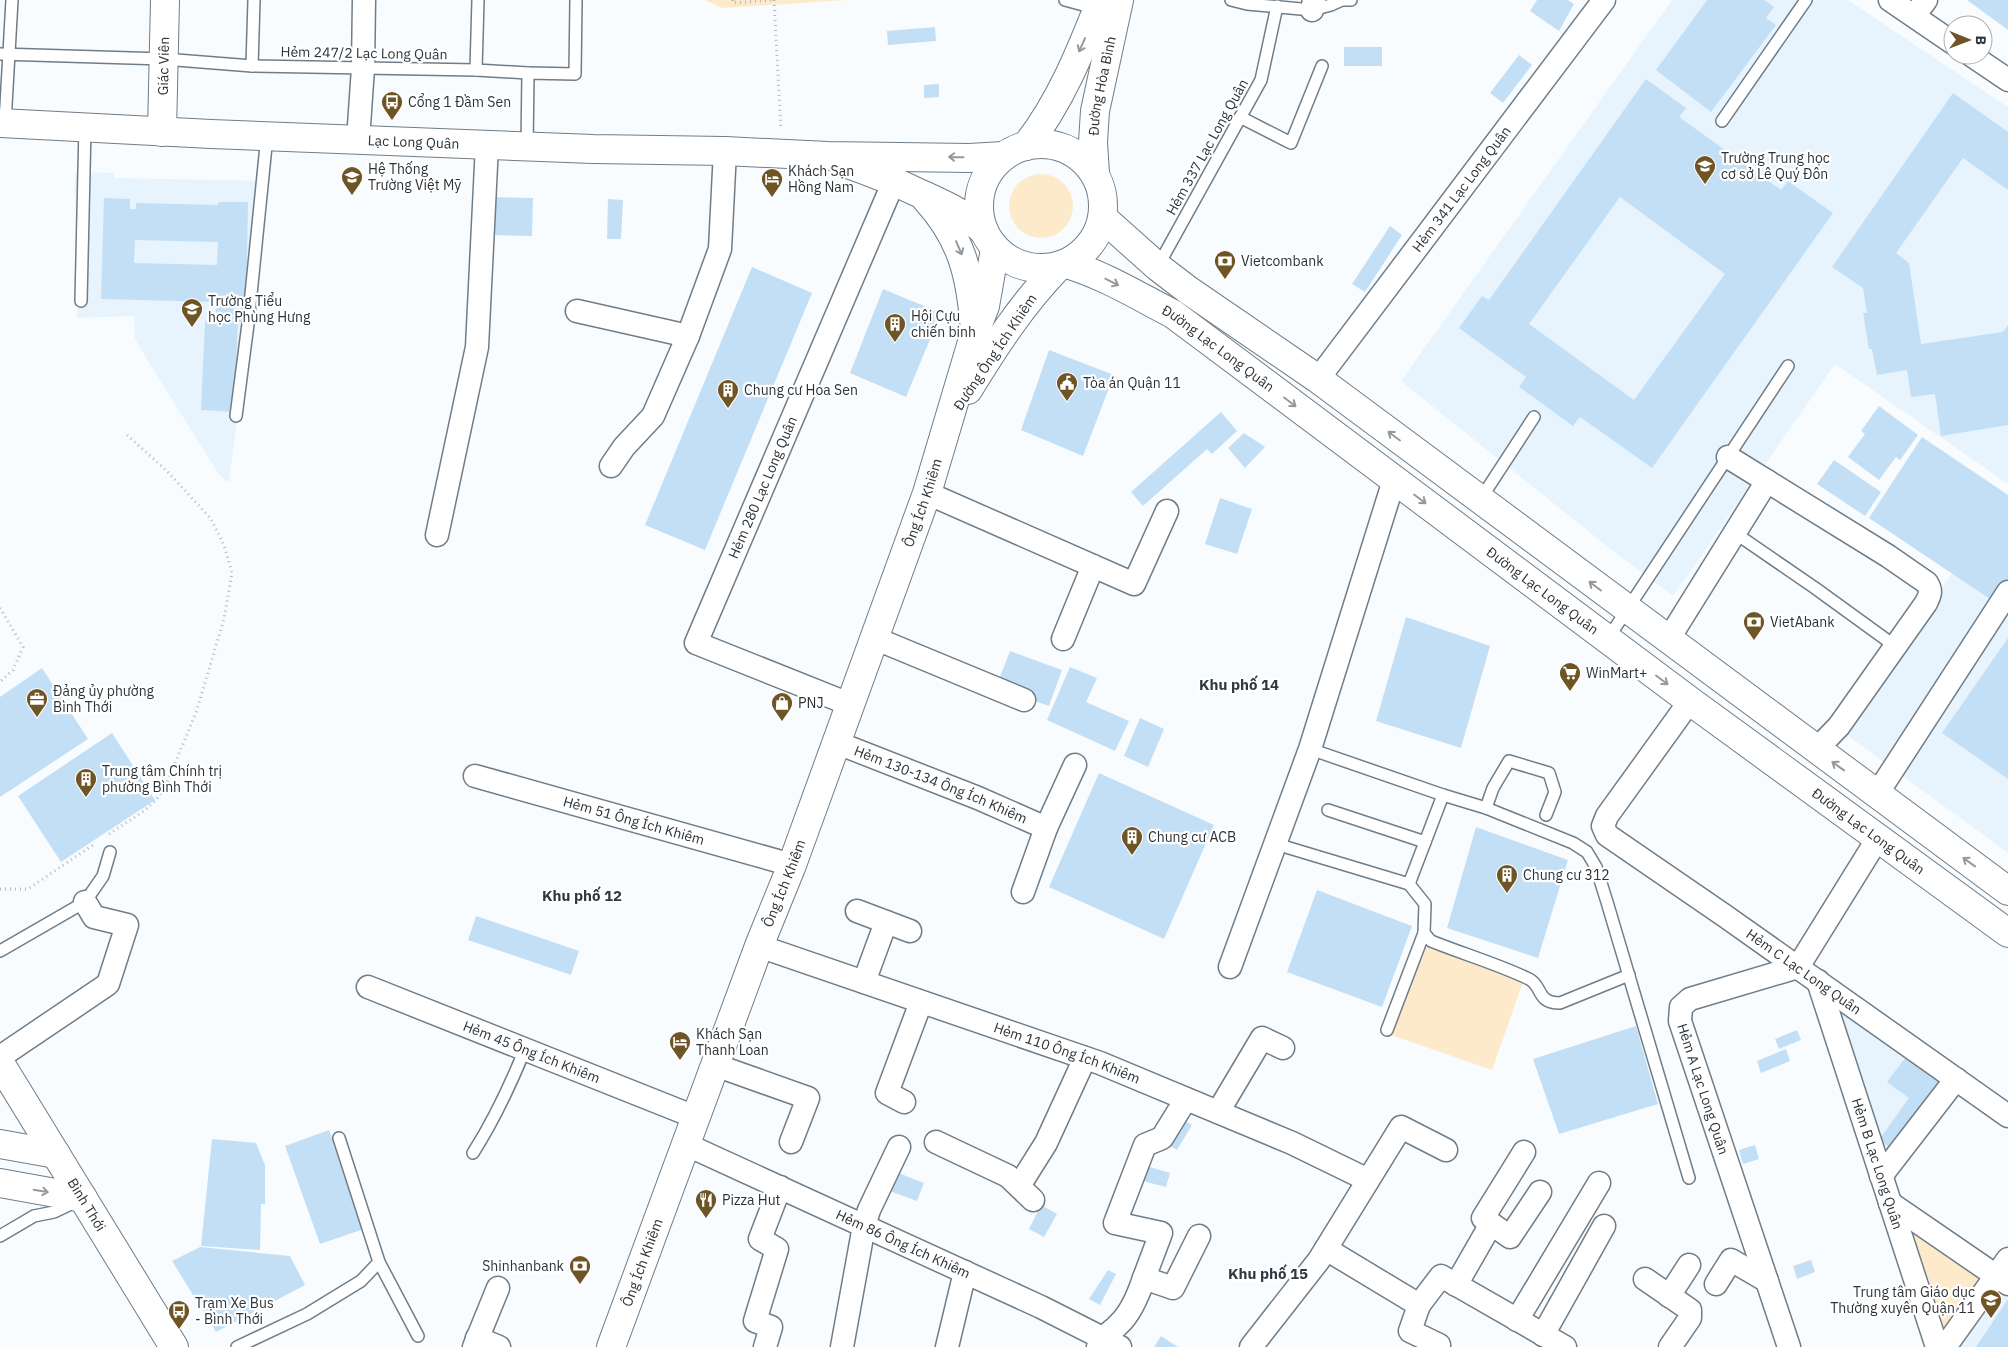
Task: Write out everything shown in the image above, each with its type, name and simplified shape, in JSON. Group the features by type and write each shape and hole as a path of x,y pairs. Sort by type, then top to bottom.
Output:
{"main road":[{"name":"Giác Viên","path":"162,132 165,0"},
{"name":"Đường Hòa Bình","path":"1015,151 1044,123 1106,3"},
{"name":"Đường Hòa Bình","path":"1095,174 1093,142 1106,3"},
{"name":"Lạc Long Quân","path":"2,123 162,132 528,147 725,151 828,156"},
{"path":"1038,144 1055,145 1072,151 1086,162 1095,174 1101,188 1104,203 1103,218 1098,232 1080,256 1062,265 1036,269 1025,267 1003,256 970,218 894,181 828,156 977,158 1015,151 1038,144"},
{"path":"990,240 979,206 981,192 986,178 994,166 1015,151"},
{"path":"922,194 948,225 964,262 970,281 975,332"},
{"path":"1103,218 1158,267 1318,379 2008,891"},
{"name":"Đường Ông Ích Khiêm","path":"950,418 975,332 985,306 990,240"},
{"name":"Đường Ông Ích Khiêm","path":"950,418 1015,317 1035,290 1062,265"},
{"name":"Đường Lạc Long Quân","path":"1062,265 1102,277 1173,314 1607,640 2008,933"},
{"name":"Ông Ích Khiêm","path":"611,1347 695,1116 759,946 792,865 927,493 950,418"},
{"name":"Bình Thới","path":"2,1075 56,1154 174,1347"},
{"path":"0,1144 56,1154"},
{"path":"0,1184 83,1198"}],"street":[{"path":"358,140 363,68 364,0"},
{"name":"Hẻm 341 Lạc Long Quân","path":"1318,379 1604,0"},
{"path":"1890,0 1920,8 1943,32"},
{"path":"1986,65 2008,80"},
{"path":"437,535 477,347 487,144"},
{"path":"611,466 624,446 653,416 688,336 720,249 725,151"},
{"name":"Hẻm 280 Lạc Long Quân","path":"849,704 696,643 894,181"},
{"path":"577,311 688,336"},
{"path":"1728,457 1927,583 1931,589 1931,594 1839,726 1816,750"},
{"path":"1230,967 1310,749 1394,480"},
{"path":"1668,640 1767,481"},
{"path":"927,493 1134,584 1167,511"},
{"path":"1064,639 1093,566"},
{"path":"1877,794 2008,592"},
{"path":"874,638 1024,700"},
{"name":"Hẻm C Lạc Long Quân","path":"1690,701 1607,816 1603,826 1607,835 1818,981 2008,1116"},
{"name":"Hẻm 130-134 Ông Ích Khiêm","path":"836,742 978,798 1046,828"},
{"path":"1023,892 1046,828 1075,765"},
{"name":"Hẻm 51 Ông Ích Khiêm","path":"475,776 792,865"},
{"path":"1798,967 1878,838"},
{"path":"2,1075 108,984 127,925 94,917 84,902"},
{"path":"857,911 910,931"},
{"path":"864,982 886,922"},
{"name":"Hẻm 110 Ông Ích Khiêm","path":"759,946 1085,1058 1292,1143 1368,1180"},
{"name":"Hẻm A Lạc Long Quân","path":"1789,1347 1680,1021 1681,1006 1690,999 1798,967"},
{"name":"Hẻm B Lạc Long Quân","path":"1818,981 1937,1347"},
{"name":"Hẻm 45 Ông Ích Khiêm","path":"368,987 695,1116"},
{"path":"904,1102 887,1092 921,1002"},
{"path":"1218,1112 1262,1038 1283,1048"},
{"path":"936,1142 1008,1176 1026,1193 1046,1143 1085,1058"},
{"path":"715,1065 808,1098 791,1142"},
{"path":"1881,1176 1956,1079"},
{"path":"1107,1344 1138,1295 1161,1233 1115,1223 1145,1144 1162,1138 1186,1099"},
{"path":"1251,1347 1326,1250 1401,1127 1446,1150"},
{"name":"Hẻm 86 Ông Ích Khiêm","path":"685,1144 1042,1307 1107,1344"},
{"path":"842,1347 864,1226 869,1210 900,1147"},
{"path":"1524,1152 1483,1218 1510,1237 1540,1192"},
{"path":"1518,1320 1599,1183"},
{"path":"765,1347 771,1327 755,1321 778,1249 760,1239 780,1187"},
{"path":"1890,1203 2004,1273 1945,1347"},
{"path":"1456,1285 1491,1224"},
{"path":"1543,1334 1604,1226"},
{"path":"1144,1278 1173,1288 1199,1236"},
{"path":"1326,1250 1420,1305"},
{"path":"1716,1284 1731,1260 1767,1281"},
{"path":"1669,1296 1689,1265"},
{"path":"947,1347 965,1272"},
{"path":"1438,1347 1439,1345 1410,1331 1420,1305 1441,1276 1565,1347"},
{"path":"1644,1279 1690,1310 1690,1318 1670,1347"},
{"path":"498,1288 475,1343 498,1347"}],"lane":[{"path":"2,123 4,55 12,0"},
{"path":"252,66 254,0"},
{"path":"476,70 478,0"},
{"name":"Hẻm 247/2 Lạc Long Quân","path":"4,55 164,59 252,66 476,70 575,74 576,0"},
{"path":"1065,0 1106,3"},
{"path":"1231,0 1247,4 1277,6 1331,6 1342,0 1351,0"},
{"path":"1722,120 1806,0"},
{"name":"Hẻm 337 Lạc Long Quân","path":"1158,267 1262,80 1277,6"},
{"path":"1240,117 1292,143 1322,66"},
{"path":"528,73 528,147"},
{"path":"81,301 85,127"},
{"path":"236,416 248,324 267,136"},
{"path":"1607,640 1788,366"},
{"path":"1480,500 1534,417"},
{"path":"1735,533 1895,646"},
{"path":"1310,749 1486,808 1574,843 1587,852 1596,867 1689,1178"},
{"path":"1486,808 1493,788 1509,760 1548,773 1555,792 1546,816"},
{"path":"1409,884 1443,795"},
{"path":"1328,810 1425,842"},
{"path":"1276,844 1409,884 1424,904 1424,933 1387,1030"},
{"path":"0,951 84,902 103,876 110,852"},
{"path":"1424,933 1431,941 1531,980 1540,996 1552,1003 1560,1003 1629,975"},
{"path":"473,1153 496,1116 525,1049"},
{"path":"339,1138 379,1262 418,1336"},
{"path":"0,1236 34,1216 54,1212 83,1198"},
{"path":"237,1347 307,1314 361,1281 379,1262"}],"path":[{"path":"733,0 733,3 773,0 783,154"},
{"path":"102,839 144,811 156,800 165,787 196,713 224,619 232,573 224,545 211,520 167,471 127,435"},
{"path":"0,608 22,647 13,670 0,682"},
{"path":"0,889 28,889 94,844"}],"shaded area":[{"path":"705,0 847,0 722,8"},
{"name":"Trường Trung học cơ sở Lê Quý Đôn","path":"1672,0 1848,0 2008,107 2008,484 1835,364 1673,596 1617,554 1401,381"},
{"name":"Trường Tiểu học Phùng Hưng","path":"75,172 114,173 114,178 269,181 229,481 226,481 218,473 135,339 134,316 77,318"},
{"path":"1041,174 1059,179 1064,183 1068,188 1073,206 1068,224 1064,229 1059,233 1041,238 1023,233 1018,229 1014,224 1009,206 1014,188 1018,183 1023,179"},
{"path":"2008,495 2008,853 1840,730"},
{"path":"1424,946 1523,982 1492,1070 1391,1035"},
{"path":"1844,1011 1942,1084 1888,1157 1880,1153 1838,1017"},
{"path":"1912,1234 1922,1235 1985,1278 1943,1339"},
{"name":"Trung tâm Giáo dục Thường xuyên Quận 11","path":"1997,1284 2008,1291 2008,1347 1955,1347"}],"building":[{"path":"1537,0 1568,0 1574,4 1559,31 1530,11"},
{"path":"1707,0 1764,0 1774,7 1766,18 1776,25 1711,112 1656,70"},
{"path":"1967,0 2008,0 2008,30 1993,19 1993,15 1988,15"},
{"path":"935,27 936,41 888,45 887,31"},
{"path":"1344,47 1382,47 1382,66 1344,66"},
{"path":"1519,55 1532,65 1503,103 1490,93"},
{"path":"1646,79 1686,108 1679,117 1781,190 1788,181 1833,213 1652,468 1580,417 1573,426 1519,387 1526,377 1459,328 1482,296 1489,300","holes":["1620,197 1725,274 1634,400 1529,324"]},
{"path":"939,84 939,97 924,98 924,85"},
{"path":"1953,93 2008,132 2008,190 1963,158 1896,253 1909,263 1921,344 2003,332 2008,325 2008,425 1941,436 1935,394 1911,397 1907,370 1877,375 1872,349 1869,349 1863,313 1867,313 1863,288 1832,267"},
{"path":"491,197 533,198 532,236 491,235"},
{"path":"104,198 130,199 130,209 136,209 136,203 218,205 218,202 248,202 246,323 238,322 234,412 201,410 205,321 216,321 216,302 101,299","holes":["135,240 218,242 217,265 134,263"]},
{"path":"608,199 623,200 621,239 607,239"},
{"path":"1390,226 1402,235 1365,292 1352,284"},
{"name":"Chung cư Hoa Sen","path":"752,267 812,293 705,550 645,525"},
{"name":"Hội Cựu chiến binh","path":"883,289 941,313 906,397 850,373"},
{"name":"Tòa án Quận 11","path":"1049,350 1114,375 1083,456 1021,430"},
{"path":"1879,406 1918,435 1900,460 1896,457 1879,480 1848,457 1865,434 1861,431"},
{"path":"1221,412 1237,431 1212,454 1207,449 1143,506 1131,492"},
{"path":"1244,433 1265,447 1245,468 1228,448"},
{"path":"1922,437 2008,495 2008,579 1993,601 1869,518"},
{"path":"1834,460 1881,492 1865,516 1817,484"},
{"path":"1220,498 1252,509 1237,554 1205,544"},
{"path":"1406,617 1490,646 1461,748 1376,721"},
{"path":"2008,638 2008,779 1942,733"},
{"path":"1010,651 1062,670 1049,706 996,687"},
{"path":"1070,667 1097,678 1086,702 1129,721 1115,751 1047,720"},
{"name":"Đảng ủy phường Bình Thới","path":"42,668 88,739 0,797 0,697"},
{"path":"1140,718 1164,729 1148,767 1124,756"},
{"name":"Trung tâm Chính trị phường Bình Thới","path":"112,733 155,800 61,862 18,796"},
{"name":"Chung cư ACB","path":"1099,773 1214,825 1164,939 1049,887"},
{"name":"Chung cư 312","path":"1476,827 1568,860 1538,958 1447,928"},
{"path":"1317,890 1412,926 1382,1007 1287,972"},
{"path":"476,916 579,951 571,975 468,940"},
{"path":"1636,1026 1658,1104 1559,1134 1533,1059"},
{"path":"1797,1030 1801,1040 1779,1049 1775,1039"},
{"path":"1786,1049 1790,1061 1761,1073 1757,1061"},
{"path":"1906,1057 1942,1084 1893,1150 1879,1140 1909,1098 1887,1082"},
{"path":"1180,1118 1192,1125 1177,1150 1165,1143"},
{"path":"329,1130 364,1229 320,1244 285,1146"},
{"path":"212,1139 256,1143 265,1165 265,1204 261,1204 260,1250 201,1246"},
{"path":"1755,1145 1759,1159 1743,1164 1739,1150"},
{"path":"1143,1165 1170,1173 1166,1187 1139,1180"},
{"path":"891,1170 924,1183 917,1201 884,1189"},
{"path":"1041,1205 1057,1214 1044,1237 1029,1229"},
{"path":"200,1247 290,1256 305,1285 216,1332 172,1261"},
{"path":"1811,1260 1815,1272 1797,1279 1793,1266"},
{"path":"1108,1270 1116,1274 1100,1305 1089,1299"},
{"path":"2008,1299 2008,1347 1976,1347"},
{"path":"1161,1336 1178,1347 1154,1347"}],"place":[{"name":"Cổng 1 Đầm Sen","path":"392,121"},
{"name":"Trường Trung học cơ sở Lê Quý Đôn","path":"1705,185"},
{"name":"Hệ Thống Trường Việt Mỹ","path":"352,196"},
{"name":"Khách Sạn Hồng Nam","path":"772,198"},
{"name":"Vietcombank","path":"1225,280"},
{"name":"Trường Tiểu học Phùng Hưng","path":"192,328"},
{"name":"Hội Cựu chiến binh","path":"895,343"},
{"name":"Tòa án Quận 11","path":"1067,402"},
{"name":"Chung cư Hoa Sen","path":"728,409"},
{"name":"VietAbank","path":"1754,641"},
{"name":"WinMart+","path":"1570,692"},
{"name":"Đảng ủy phường Bình Thới","path":"37,718"},
{"name":"PNJ","path":"782,722"},
{"name":"Trung tâm Chính trị phường Bình Thới","path":"86,798"},
{"name":"Chung cư ACB","path":"1132,856"},
{"name":"Chung cư 312","path":"1507,894"},
{"name":"Khách Sạn Thanh Loan","path":"680,1061"},
{"name":"Pizza Hut","path":"706,1219"},
{"name":"Shinhanbank","path":"580,1285"},
{"name":"Trung tâm Giáo dục Thường xuyên Quận 11","path":"1991,1319"},
{"name":"Trạm Xe Bus - Bình Thới","path":"179,1330"}],"district":[{"name":"Khu phố 14","path":"1239,684"},
{"name":"Khu phố 12","path":"582,895"},
{"name":"Khu phố 15","path":"1268,1273"}]}
